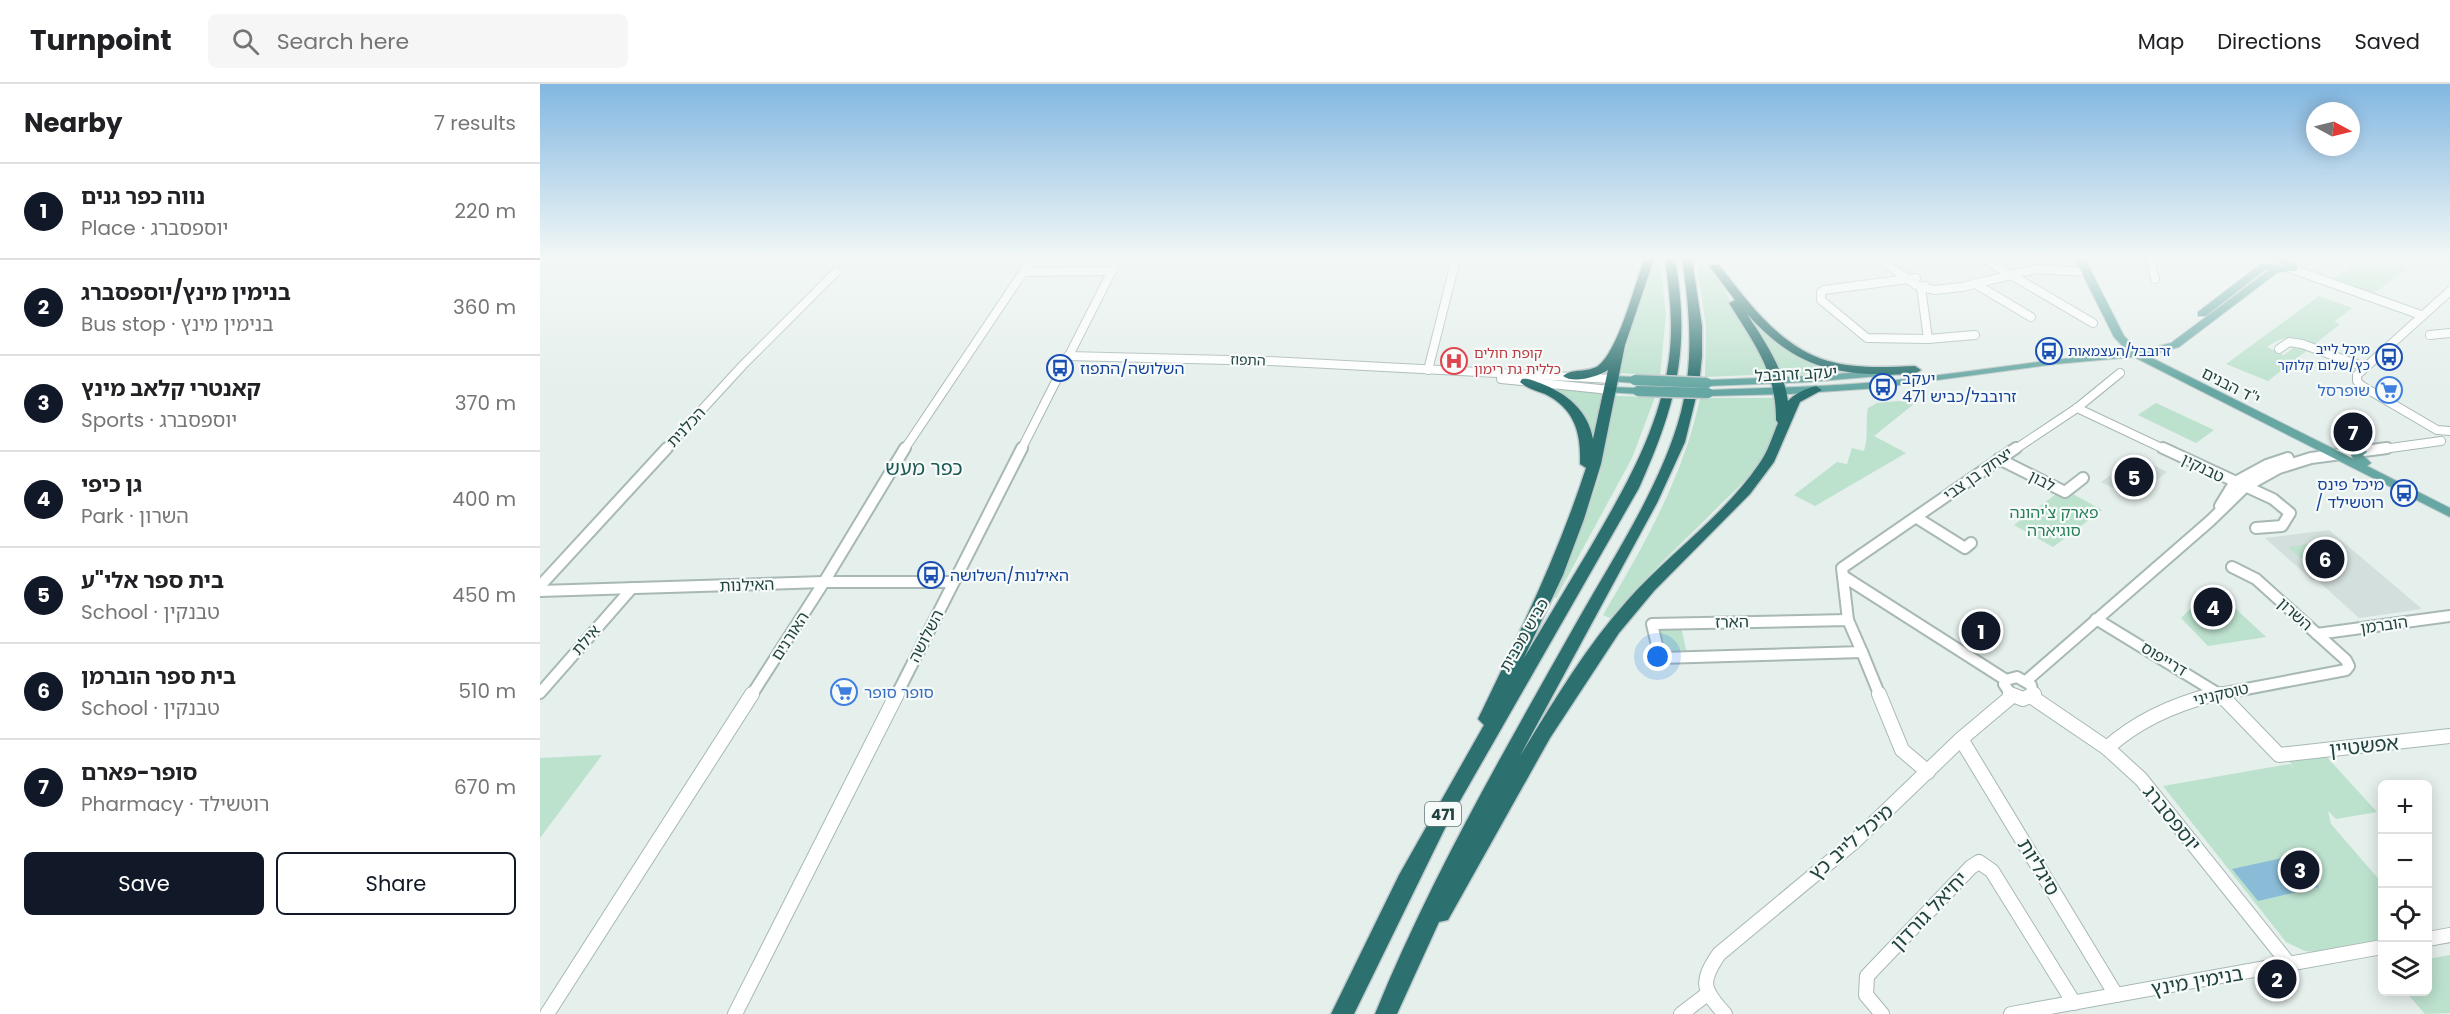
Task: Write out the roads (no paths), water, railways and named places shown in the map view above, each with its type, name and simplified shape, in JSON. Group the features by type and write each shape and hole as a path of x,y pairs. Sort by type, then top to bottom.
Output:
{"highway":[{"path":"1442,814 1555,575 1584,496 1617,352 1634,302"},
{"name":"כביש מכבית","path":"1342,1014 1442,814 1632,488 1657,434 1671,386 1677,351 1676,302"},
{"name":"471","path":"1389,1005 1468,834 1672,459 1687,414 1697,363 1695,302"},
{"path":"1736,302 1773,363 1781,386 1783,416 1780,434"},
{"path":"1745,302 1786,344 1804,356 1822,363 1849,368 1915,370"},
{"path":"1569,376 1598,372 1605,368 1617,352"},
{"path":"1526,382 1559,397 1579,416 1587,440 1584,496"},
{"path":"1389,1005 1513,787 1595,653 1652,584 1751,483 1770,459 1795,400 1815,390"}],"main road":[{"path":"2103,302 2117,333 2116,343 2109,352 2164,366 2164,350"},
{"path":"2138,350 2174,337 2216,302"},
{"path":"2117,333 2138,350 2164,350 2175,345 2233,302"},
{"path":"2112,319 2138,350"},
{"name":"יעקב זרובבל","path":"1611,385 1707,388 1781,386 1915,370 2138,350"},
{"name":"י''ד הבנים","path":"2138,350 2287,432 2333,452"},
{"name":"יעקב זרובבל","path":"1781,386 1815,390 1878,385 2109,352"},
{"name":"י''ד הבנים","path":"2164,366 2333,452"},
{"path":"2287,432 2303,448 2301,453"},
{"path":"2333,452 2363,457 2450,505"},
{"path":"2333,452 2450,513"}],"street":[{"name":"הכלנית","path":"540,586 743,366 806,302"},
{"name":"האורנים","path":"547,1014 824,582 886,476 1003,302"},
{"name":"השלושה","path":"735,1014 1095,302"},
{"path":"1428,369 1445,302"},
{"path":"1824,302 1867,338 1928,339 1976,335"},
{"path":"1923,302 1928,339"},
{"path":"2007,302 2031,317"},
{"path":"2059,302 2094,323"},
{"path":"2388,302 2421,315"},
{"path":"2436,302 2364,368 2357,375 2357,381 2441,438"},
{"path":"2430,335 2450,333"},
{"path":"2279,349 2289,342 2302,344 2364,368"},
{"name":"התפוז","path":"1068,356 1235,360 1428,369"},
{"name":"יעקב זרובבל","path":"1428,369 1569,376 1611,385"},
{"name":"יעקב זרובבל","path":"1456,371 1526,382 1611,385"},
{"name":"יצחק בן צבי","path":"1843,576 1842,568 2077,408 2120,373"},
{"name":"טבנקין","path":"2077,408 2234,483 2273,499 2290,513 2282,526 2256,528"},
{"path":"2363,457 2441,438 2450,431"},
{"path":"2210,521 2234,483 2267,465 2301,453 2333,452 2441,438"},
{"path":"2026,681 2245,488 2279,468 2333,452"},
{"name":"לבון","path":"1999,459 2065,492 2083,478"},
{"path":"1917,518 1965,548 1971,543"},
{"name":"השרון","path":"2232,567 2256,579 2346,660 2349,666 2346,670"},
{"path":"1843,576 1848,620 1902,750 1928,772"},
{"path":"1843,576 2006,680 2017,677 2026,681 2035,691 2032,697 2021,699 2012,696 2004,687 2006,680"},
{"name":"האילנות","path":"540,591 824,582 953,582"},
{"name":"אילת","path":"540,693 632,588"},
{"name":"הוברמן","path":"2317,634 2450,616"},
{"name":"דרייפוס","path":"2096,619 2219,693 2279,755"},
{"name":"הארז","path":"1848,620 1652,624 1660,658 1862,652"},
{"name":"טוסקניני","path":"2107,748 2131,728 2190,701 2219,693 2346,670"},
{"name":"מיכל לייב כץ","path":"1707,995 1703,984 1706,973 1719,954 1855,840 1960,739 2012,696"},
{"name":"יוספסברג","path":"2032,697 2107,748 2141,779 2289,964"},
{"name":"אפשטיין","path":"2279,755 2450,736"},
{"name":"סיגליות","path":"1960,739 2116,995"},
{"name":"יחיאל גורדון","path":"1882,1014 1866,995 1867,976 1971,867 1980,861 1992,871 2074,1003"},
{"path":"2432,938 2450,935"},
{"name":"בנימין מינץ","path":"2011,1014 2378,948"},
{"path":"1681,1014 1707,995 1725,1014"}],"water":[{"path":"2292,856 2319,887 2258,901 2232,869"}],"place":[{"name":"זרובבל/העצמאות","path":"2049,351"},
{"name":"מיכל לייב כץ/שלום קלוקר","path":"2389,357"},
{"name":"קופת חולים כללית גת רימון","path":"1454,361"},
{"name":"השלושה/התפוז","path":"1060,368"},
{"name":"יעקב זרובבל/כביש 471","path":"1883,387"},
{"name":"שופרסל","path":"2389,390"},
{"name":"סופר-פארם","path":"2353,432"},
{"name":"בית ספר אלי\"ע","path":"2134,477"},
{"name":"מיכל פינס / רוטשילד","path":"2404,493"},
{"name":"בית ספר הוברמן","path":"2325,559"},
{"name":"האילנות/השלושה","path":"931,575"},
{"name":"גן כיפי","path":"2213,607"},
{"name":"נווה כפר גנים","path":"1981,631"},
{"name":"סופר סופר","path":"844,692"},
{"name":"קאנטרי קלאב מינץ","path":"2300,870"},
{"name":"בנימין מינץ/יוספסברג","path":"2277,979"}],"district":[{"name":"כפר מעש","path":"924,468"}],"park label":[{"name":"פארק צ'יהונה סוגיארה","path":"2054,521"}]}
